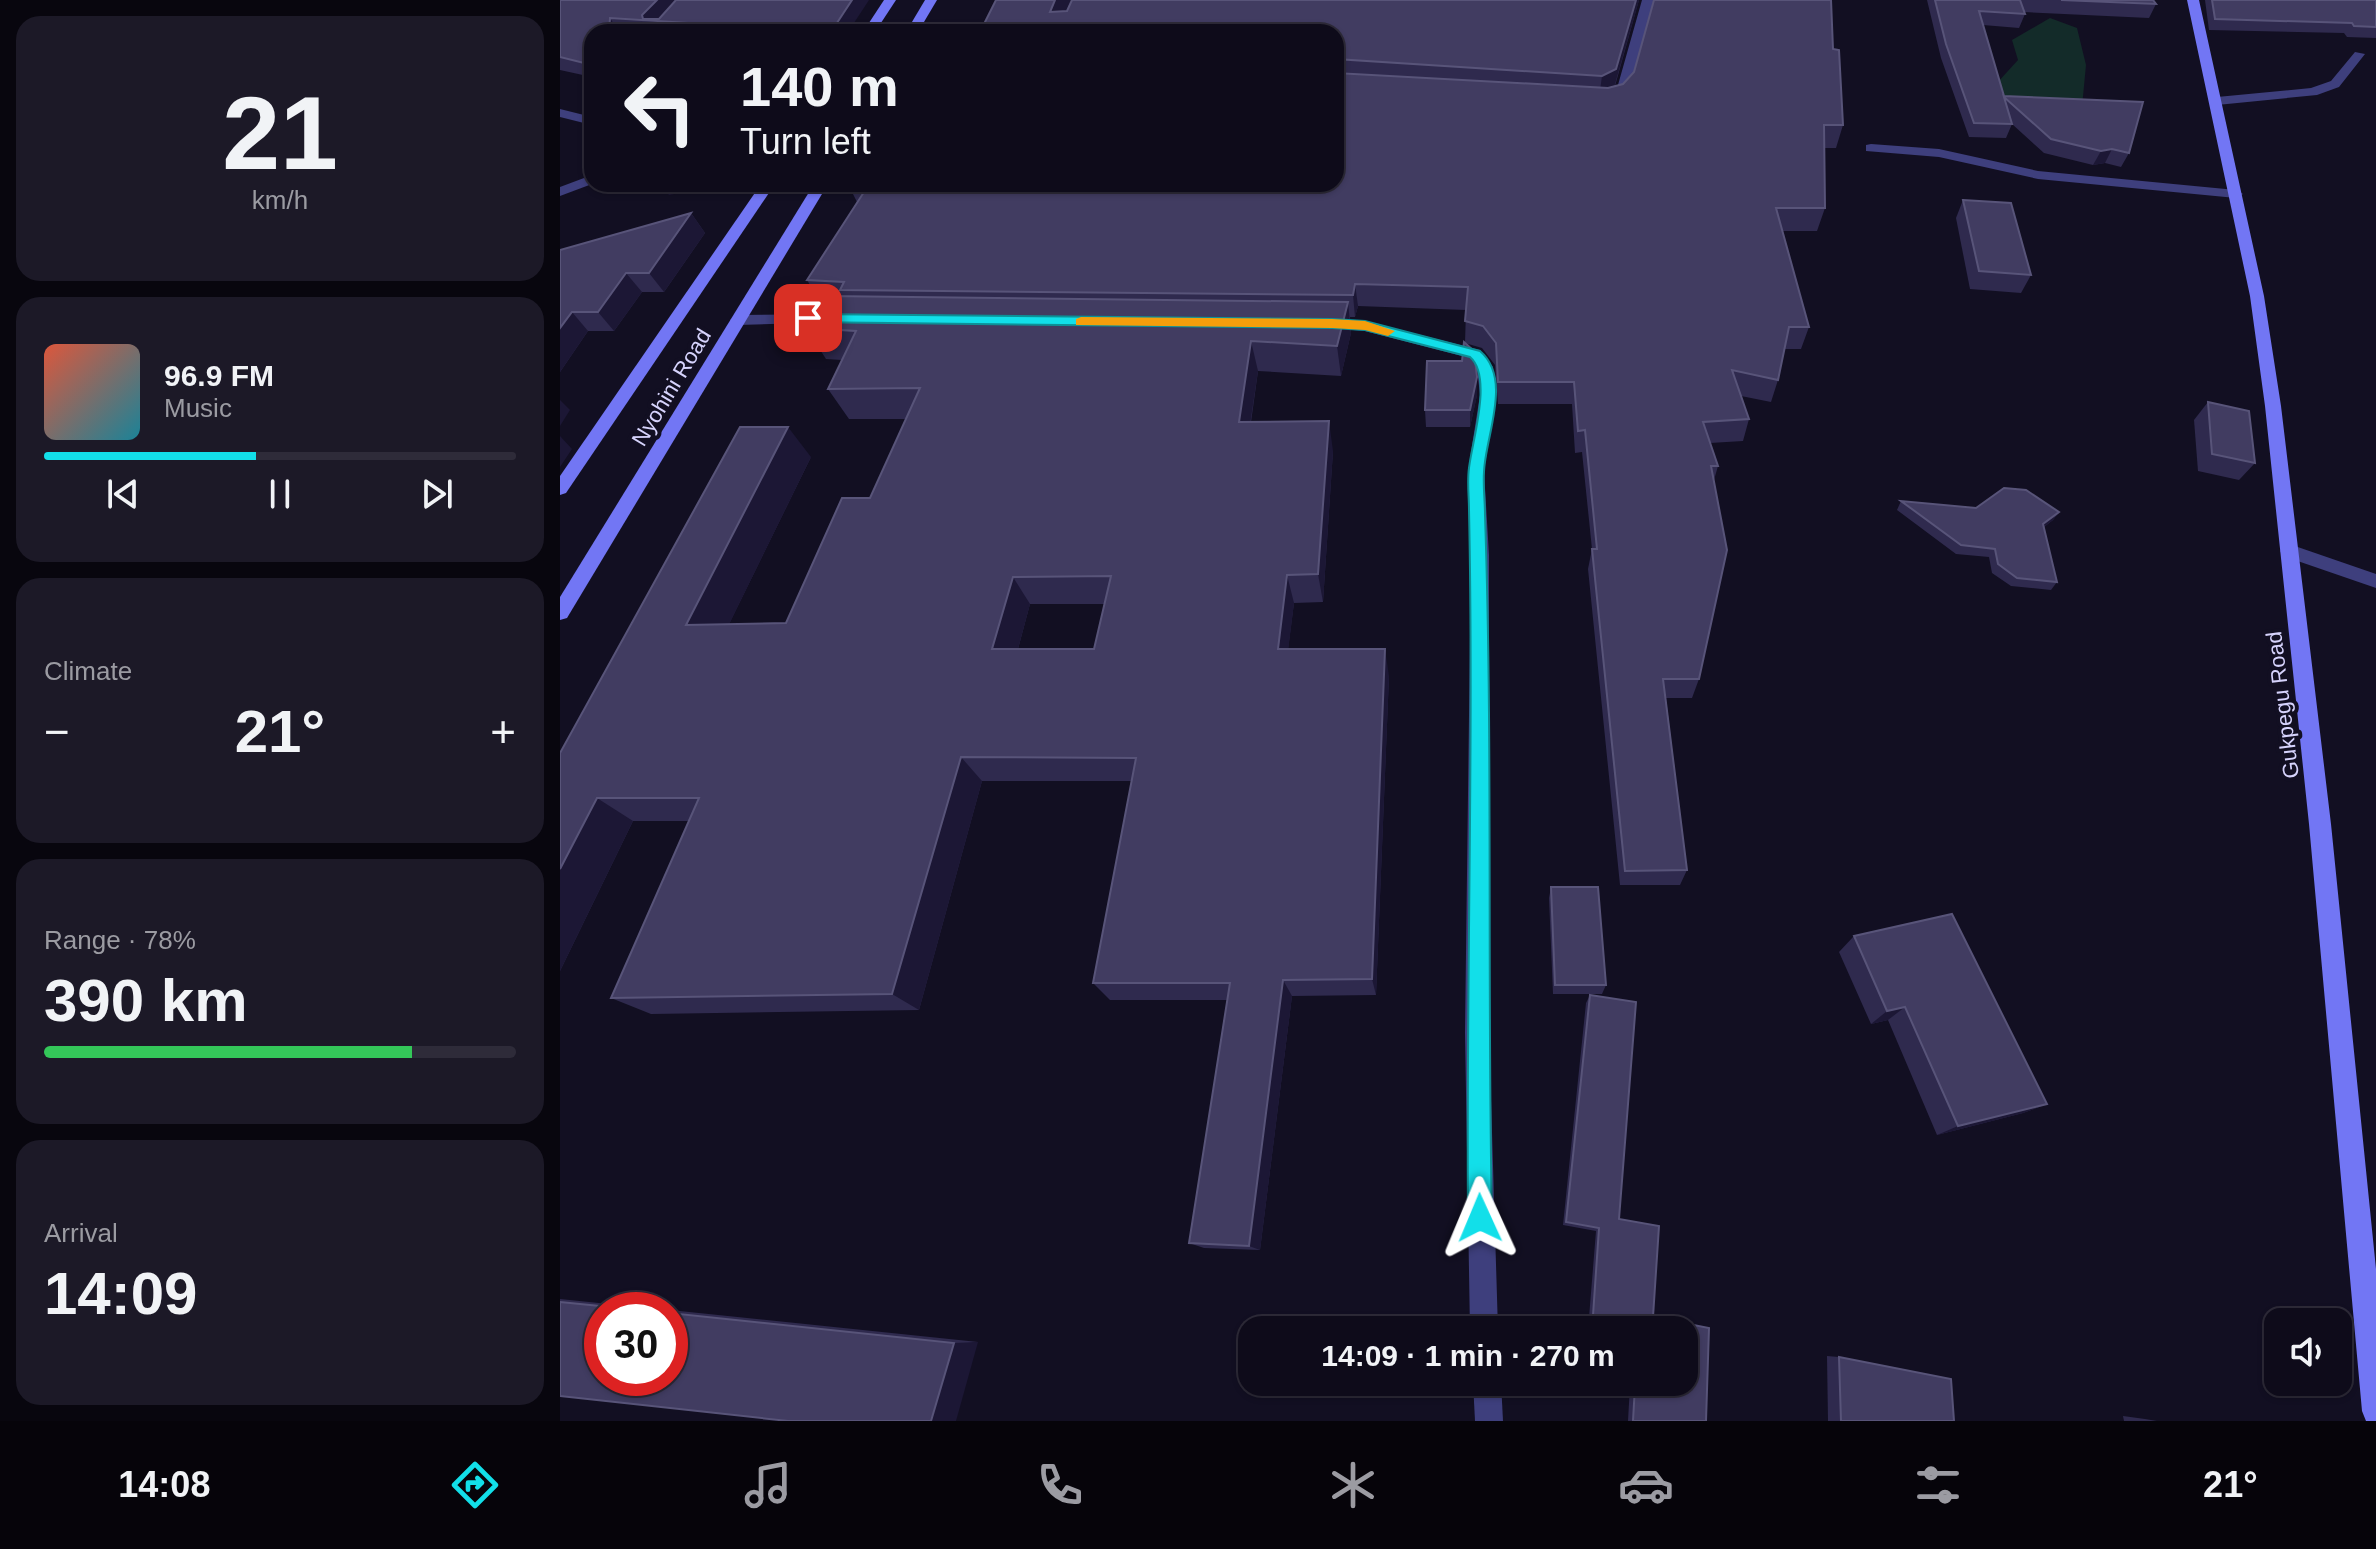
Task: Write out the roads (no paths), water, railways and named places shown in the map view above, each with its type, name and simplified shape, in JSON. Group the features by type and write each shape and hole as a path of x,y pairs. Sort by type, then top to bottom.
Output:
{"street":[{"path":"874,24 890,0"},
{"path":"917,24 931,0"},
{"path":"1601,105 1614,101 1622,94 1648,0"},
{"name":"Gukpegu Road","path":"2193,0 2257,296 2273,406 2320,824 2376,1411"},
{"path":"2217,101 2313,92 2335,84 2359,54"},
{"path":"560,113 584,119"},
{"path":"1871,148 1939,153 2038,175 2236,194"},
{"path":"560,192 584,182"},
{"name":"Nyohini Road","path":"560,489 763,192"},
{"name":"Nyohini Road","path":"560,613 816,192"},
{"path":"738,320 856,319"},
{"path":"1301,323 1365,326 1475,354 1481,359 1487,376 1488,395 1476,471 1481,587 1477,1033 1484,1316"},
{"path":"2289,551 2373,575"},
{"path":"1488,1396 1489,1421"}]}
